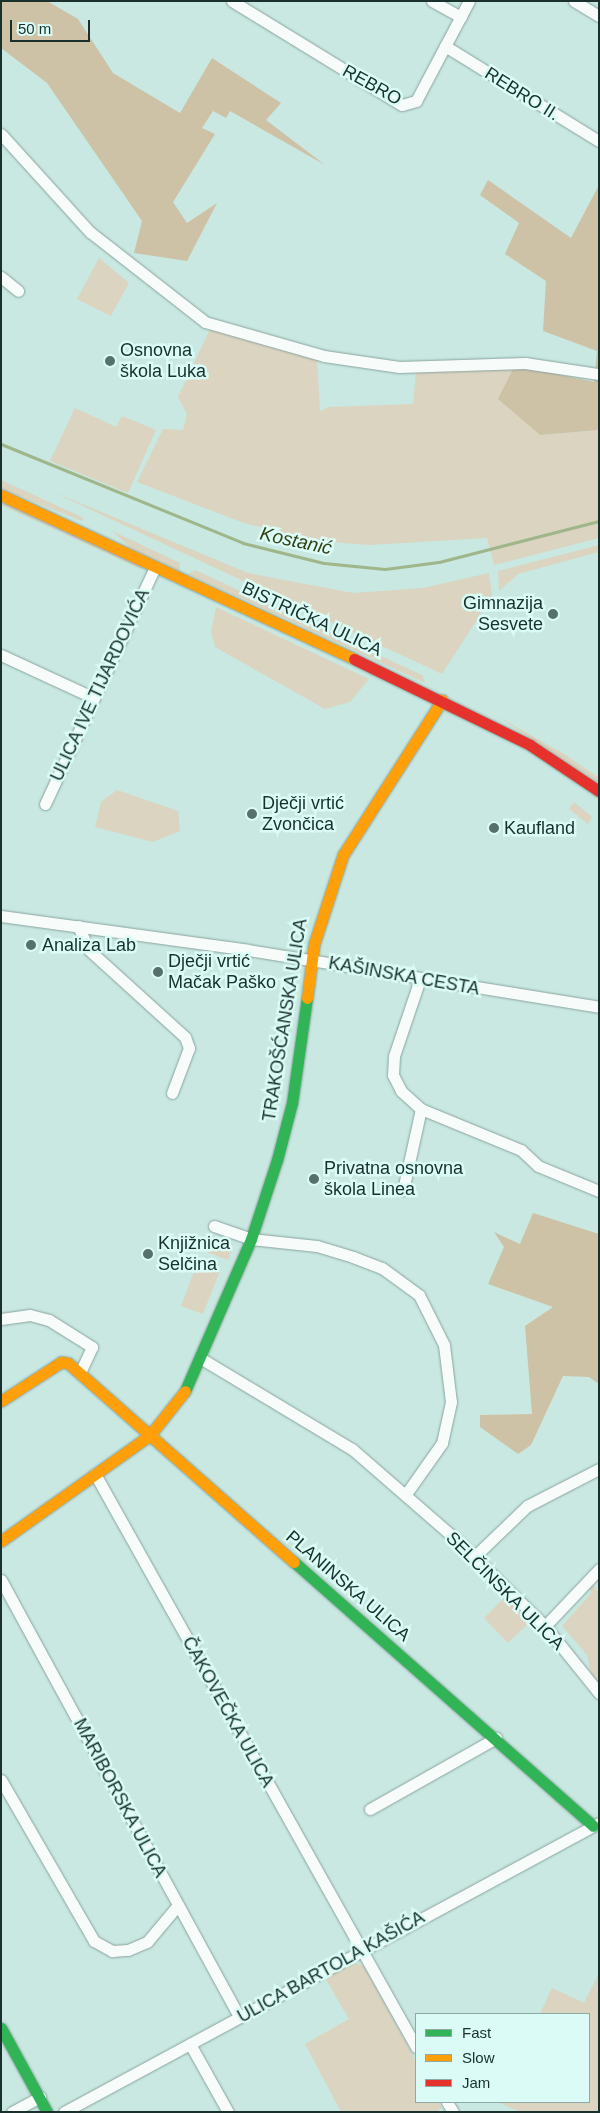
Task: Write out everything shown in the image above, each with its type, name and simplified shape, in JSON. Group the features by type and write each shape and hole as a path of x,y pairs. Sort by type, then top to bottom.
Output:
{"street":[{"name":"REBRO","path":"232,1 402,105 416,101 470,1"},
{"path":"432,1 461,17"},
{"path":"574,1 599,16"},
{"name":"REBRO II.","path":"445,46 599,141"},
{"path":"1,134 90,232 205,322 324,356 399,367 525,363 599,374"},
{"path":"1,277 18,291"},
{"name":"BISTRIČKA ULICA","path":"1,495 442,700 530,745 599,791"},
{"name":"ULICA IVE TIJARDOVIĆA","path":"45,804 155,567"},
{"path":"1,655 94,698"},
{"name":"TRAKOŠĆANSKA ULICA","path":"1,1541 150,1435 182,1397 202,1360 251,1238 292,1102 312,960 321,911 343,855 442,700"},
{"name":"KAŠINSKA CESTA","path":"1,916 312,960 599,1007"},
{"path":"78,926 89,950 185,1037 189,1048 172,1093"},
{"path":"420,979 394,1056 393,1075 401,1091 421,1109 521,1150 538,1166 599,1191"},
{"path":"402,1190 421,1109"},
{"path":"214,1226 251,1238 317,1246 382,1268 419,1294 444,1345 451,1402 442,1443 406,1494"},
{"path":"1,1319 30,1315 49,1320 92,1347 80,1373"},
{"name":"SELČINSKA ULICA","path":"202,1360 298,1414 352,1449 406,1494 474,1556 545,1626 599,1693"},
{"name":"PLANINSKA ULICA","path":"1,1402 62,1362 80,1373 596,1824"},
{"path":"474,1556 527,1506 599,1469"},
{"name":"ČAKOVEČKA ULICA","path":"95,1474 415,2045"},
{"path":"545,1626 599,1569"},
{"name":"MARIBORSKA ULICA","path":"1,1580 240,2017"},
{"path":"370,1809 496,1738"},
{"path":"1,1780 94,1941 112,1951 128,1950 147,1942 178,1905"},
{"name":"ULICA BARTOLA KAŠIĆA","path":"64,2112 596,1824"},
{"path":"1,2028 47,2112"},
{"path":"190,2044 228,2112"},
{"path":"12,2112 40,2097"}],"shaded area":[{"path":"1,1 47,1 78,19 113,73 180,113 212,58 281,103 266,120 325,165 230,111 226,118 213,111 202,128 215,134 173,202 187,223 217,203 187,261 134,253 142,221 47,83 1,48"},
{"path":"488,180 571,238 599,185 599,430 540,435 498,399 515,365 594,382 597,351 543,331 546,281 505,254 519,223 480,195"},
{"path":"99,258 129,283 111,316 77,299"},
{"path":"210,329 317,359 320,411 329,407 413,404 416,373 515,365 540,435 599,430 599,538 494,565 487,538 369,545 319,541 244,523 137,482 163,429 183,430 187,414 178,397"},
{"path":"75,408 116,427 122,416 156,430 128,493 50,461"},
{"path":"1,480 84,518 82,521 1,489"},
{"path":"51,491 248,573 353,593 423,588 489,573 492,596 442,674"},
{"path":"1,501 143,566 141,569 1,505"},
{"path":"112,531 180,563 180,571 132,549"},
{"path":"599,545 599,552 518,574 499,591 498,571"},
{"path":"195,570 422,675 425,683 188,574"},
{"path":"216,607 369,679 350,702 325,709 215,647 211,632"},
{"path":"497,716 566,755 599,778 599,783"},
{"path":"117,790 178,811 180,831 153,842 95,827 101,802"},
{"path":"574,802 592,817 588,824 569,809"},
{"path":"533,1213 599,1234 599,1384 589,1377 563,1376 531,1445 518,1454 480,1427 480,1415 532,1414 525,1326 553,1307 488,1284 504,1247 494,1232 520,1244"},
{"path":"211,1235 234,1244 228,1260 204,1251"},
{"path":"197,1264 219,1273 203,1314 181,1306"},
{"path":"590,1581 599,1593 599,1677 593,1684 587,1655 562,1626 592,1592 586,1586"},
{"path":"509,1593 534,1618 508,1643 484,1618"},
{"path":"352,1962 364,1966 415,2059 415,2103 440,2103 442,2108 435,2112 341,2112 305,2044 349,2019 325,1978"},
{"path":"599,1973 599,2112 520,2112 500,2103 590,2103 590,2013 540,2013 552,1988 584,2003"}],"waterway":[{"name":"Kostanić","path":"1,444 243,543 324,563 385,569 439,562 599,521"}],"traffic: fast":[{"path":"185,1391 251,1239 277,1160 292,1103 307,998"},
{"path":"294,1562 593,1826"},
{"path":"1,2028 47,2112"}],"traffic: slow":[{"path":"1,495 354,659"},
{"path":"307,998 314,944 343,855 442,700"},
{"path":"1,1401 61,1362 68,1363 294,1562"},
{"path":"1,1541 150,1435 185,1391"}],"traffic: jam":[{"path":"354,659 530,745 599,791"}],"place":[{"name":"Osnovna škola Luka","path":"110,361"},
{"name":"Gimnazija Sesvete","path":"553,614"},
{"name":"Dječji vrtić Zvončica","path":"252,814"},
{"name":"Kaufland","path":"494,828"},
{"name":"Analiza Lab","path":"31,945"},
{"name":"Dječji vrtić Mačak Paško","path":"158,972"},
{"name":"Privatna osnovna škola Linea","path":"314,1179"},
{"name":"Knjižnica Selčina","path":"148,1254"}]}
